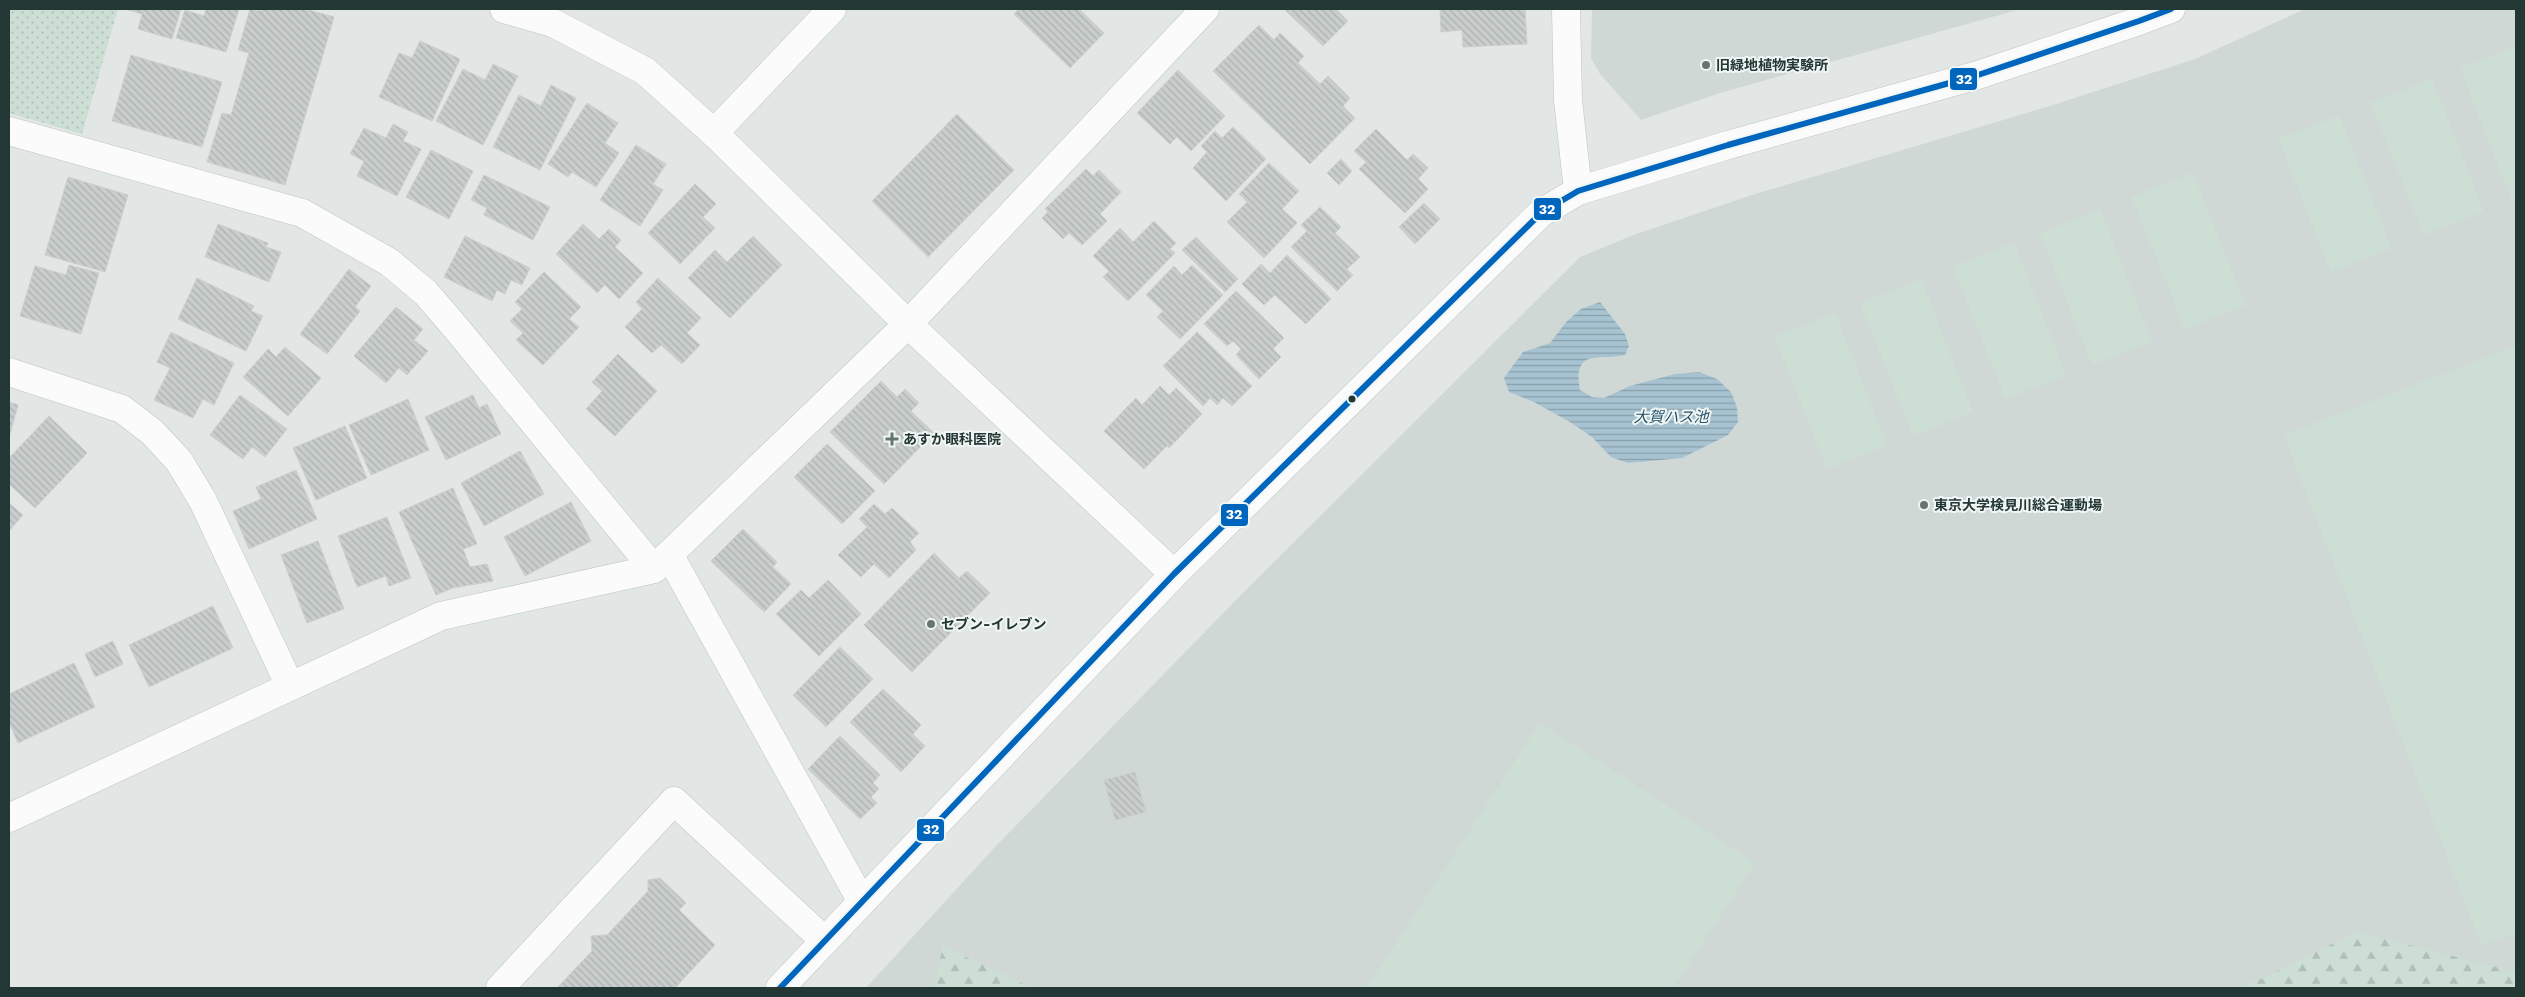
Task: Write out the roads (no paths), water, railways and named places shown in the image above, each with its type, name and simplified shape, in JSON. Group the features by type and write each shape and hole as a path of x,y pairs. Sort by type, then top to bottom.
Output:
{"street":[{"path":"504,9 553,23 644,71 714,132 908,324 1174,574"},
{"path":"714,132 832,9"},
{"path":"12,810 290,686 441,616 662,563 908,324 1205,9"},
{"path":"1566,9 1568,100 1578,191"},
{"path":"780,988 1174,574 1541,213 1578,191 1728,145 1978,75 2171,9"},
{"path":"9,131 302,213 389,262 426,293 662,563 862,902"},
{"path":"9,372 122,409 152,432 179,461 203,501 290,686"},
{"path":"500,988 674,801 825,940"}],"water":[{"name":"大賀ハス池","path":"1600,302 1625,334 1629,346 1625,355 1598,357 1584,362 1580,367 1580,390 1592,397 1604,398 1630,386 1675,374 1699,372 1717,379 1731,392 1737,407 1738,422 1728,435 1682,458 1628,463 1611,457 1592,437 1570,422 1534,402 1509,392 1504,378 1523,352 1550,343 1567,321 1581,309"}],"place":[{"name":"旧緑地植物実験所","path":"1706,65"},
{"name":"あすか眼科医院","path":"892,439"},
{"name":"東京大学検見川総合運動場","path":"1924,505"},
{"name":"セブン-イレブン","path":"931,624"}]}
